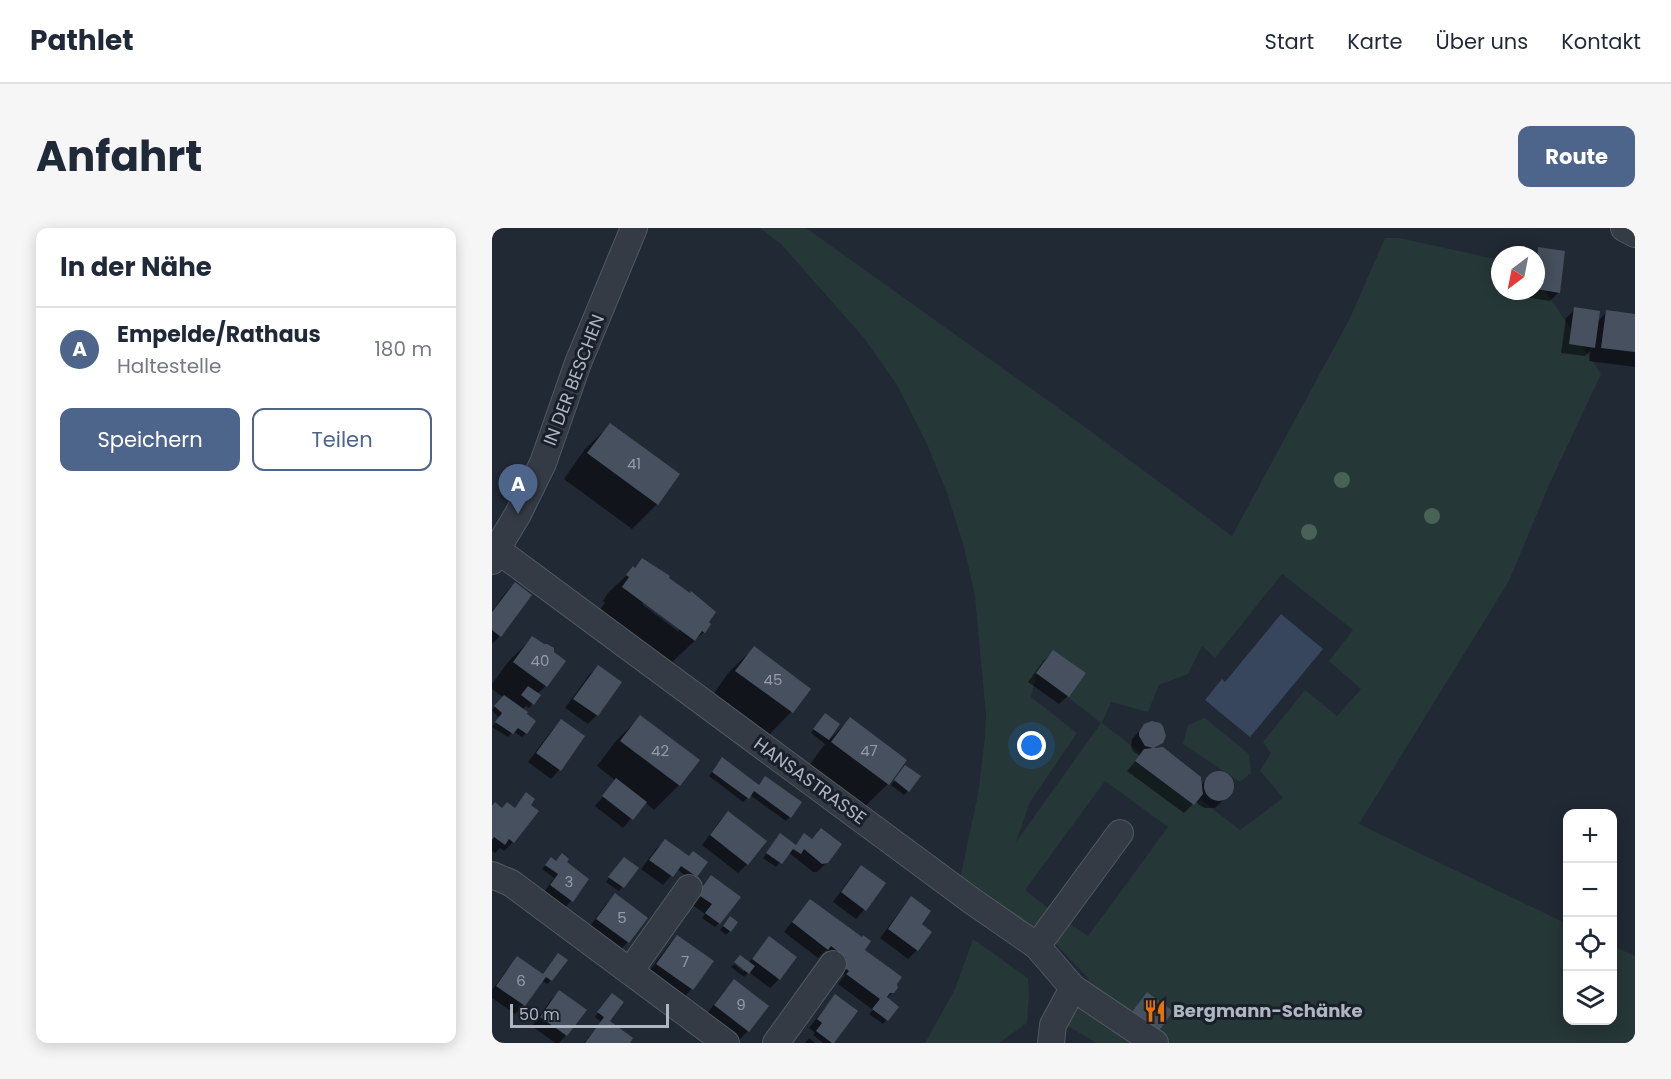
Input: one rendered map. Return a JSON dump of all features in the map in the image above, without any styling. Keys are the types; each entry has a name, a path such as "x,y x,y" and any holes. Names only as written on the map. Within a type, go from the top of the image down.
{"street":[{"name":"IN DER BESCHEN","path":"494,552 518,514 543,463 579,363 634,228"},
{"path":"1624,228 1635,234"},
{"name":"HANSASTRASSE","path":"494,552 1037,946 1073,988 1155,1043"},
{"path":"1037,946 1120,833"},
{"path":"492,875 511,883 726,1043"},
{"path":"630,971 689,888"},
{"path":"776,1043 833,964"},
{"path":"1052,1043 1053,1025 1073,988"}],"shaded area":[{"path":"760,228 806,228 1085,427 1232,536 1350,318 1385,238 1399,238 1491,258 1491,300 1545,300 1545,290 1601,374 1549,485 1509,581 1359,824 1563,922 1563,1025 1617,1025 1617,948 1635,956 1635,1043 1096,1043 1063,1023 1089,979 1054,942 1069,923 1088,936 1168,827 1105,781 1025,890 1049,909 1031,934 960,879 978,794 985,738 986,715 975,596 964,547 947,493 927,444 897,385 864,338 782,245","holes":["1282,574 1353,630 1329,661 1361,689 1337,716 1305,690 1263,742 1271,753 1260,771 1283,798 1240,830 1200,799 1194,805 1135,762 1141,753 1102,723 1111,702 1148,712 1159,685 1188,674 1202,646 1215,658","1037,673 1101,723 1016,842 1030,802 1077,733 1031,697"]},
{"path":"1205,718 1249,754 1251,773 1240,782 1183,744 1188,725"},
{"path":"973,939 1028,978 1027,1023 999,1043 925,1043 955,989"}],"water":[{"path":"1281,614 1323,649 1250,737 1205,700 1222,679 1225,682"}],"building":[{"path":"1545,248 1565,251 1560,293 1545,290"},
{"path":"1574,307 1600,311 1595,348 1569,344"},
{"path":"1606,310 1635,314 1635,352 1601,348"},
{"path":"610,423 680,474 658,505 587,453"},
{"path":"642,558 670,576 669,578 690,593 691,591 716,612 705,633 702,631 695,641 622,587 629,577 626,575"},
{"path":"515,582 532,595 501,637 492,630 492,612"},
{"path":"532,636 554,648 554,652 566,661 547,687 513,662"},
{"path":"754,646 811,689 793,713 735,671"},
{"path":"1053,650 1086,673 1069,697 1036,673"},
{"path":"598,665 622,682 598,716 573,699"},
{"path":"528,686 541,695 534,705 521,695"},
{"path":"504,695 528,712 527,714 536,721 527,734 518,728 513,734 495,722 502,713 494,706"},
{"path":"825,713 840,724 829,740 813,729"},
{"path":"640,715 700,760 680,786 620,741"},
{"path":"850,717 907,760 889,785 831,742"},
{"path":"561,719 585,736 561,771 536,753"},
{"path":"1152,721 1163,726 1166,736 1163,743 1154,748 1163,747 1201,777 1203,794 1194,805 1135,761 1144,749 1153,748 1145,746 1139,736 1144,724"},
{"path":"722,757 759,785 765,776 802,802 791,818 754,791 749,799 712,772"},
{"path":"905,765 921,776 909,792 894,780"},
{"path":"1219,771 1225,772 1233,780 1233,792 1225,800 1219,801 1213,800 1205,792 1204,786 1205,780 1213,772"},
{"path":"616,778 647,802 633,820 602,796"},
{"path":"526,792 535,799 531,805 539,811 514,843 509,839 505,845 494,837 492,840 492,806 495,802 502,808 507,802 515,808"},
{"path":"728,811 767,841 748,865 710,835"},
{"path":"821,828 842,844 828,863 822,864 804,849 801,854 793,849 782,864 766,853 780,833 796,845 804,833 812,839"},
{"path":"665,839 689,856 693,851 708,862 697,877 681,866 673,877 649,860"},
{"path":"562,853 569,859 567,862 589,879 573,902 550,885 558,874 545,865 551,857 556,861"},
{"path":"624,857 639,868 624,888 608,877"},
{"path":"861,865 886,883 866,911 841,892"},
{"path":"711,875 741,897 720,924 705,913 712,904 697,894"},
{"path":"615,893 648,918 629,943 596,919"},
{"path":"911,896 931,911 922,924 932,932 918,951 888,929"},
{"path":"810,899 862,937 863,935 871,941 865,950 902,977 897,984 898,988 887,997 899,1007 888,1021 872,1009 880,999 846,974 849,971 840,965 846,958 831,946 828,950 792,922"},
{"path":"730,916 738,922 731,932 723,926"},
{"path":"677,935 714,961 693,990 656,964"},
{"path":"769,936 797,957 780,980 752,959"},
{"path":"558,953 568,960 552,981 546,977 525,1006 496,986 517,956 543,974"},
{"path":"740,955 755,966 749,974 734,962"},
{"path":"734,979 769,1006 749,1032 714,1005"},
{"path":"559,990 587,1010 567,1036 540,1017"},
{"path":"1147,992 1173,1011 1156,1035 1129,1016"},
{"path":"612,993 624,1002 610,1021 633,1038 630,1043 585,1043 604,1017 597,1012"},
{"path":"835,994 858,1011 832,1043 816,1031 822,1023 817,1019"}],"place":[{"name":"Empelde/Rathaus","path":"518,514"},
{"name":"Bergmann-Schänke","path":"1155,1011"}]}
